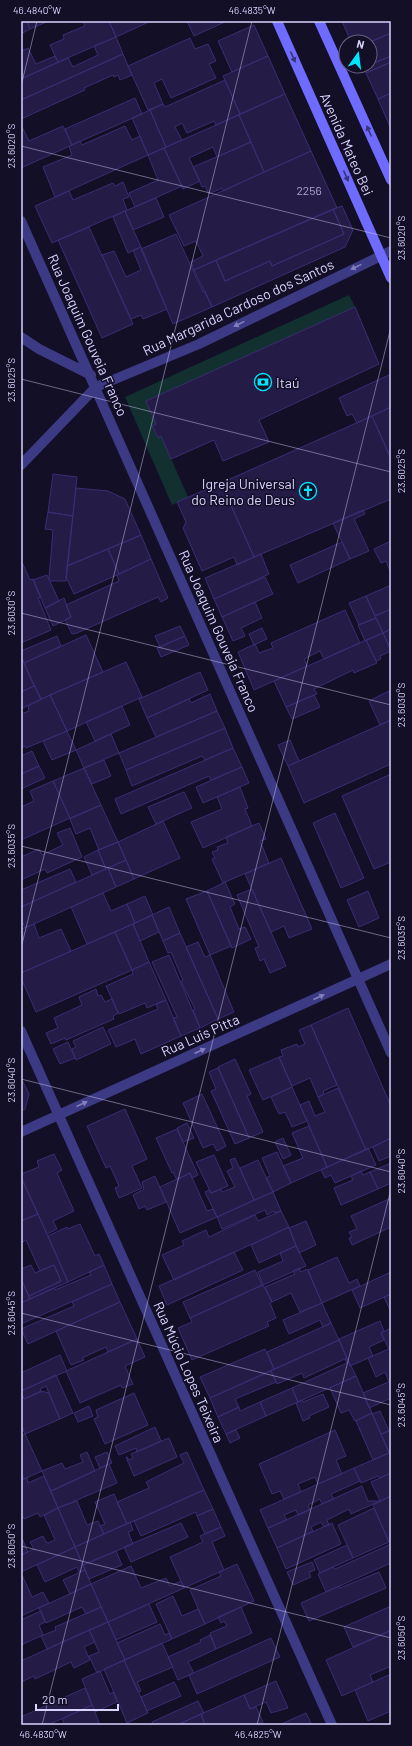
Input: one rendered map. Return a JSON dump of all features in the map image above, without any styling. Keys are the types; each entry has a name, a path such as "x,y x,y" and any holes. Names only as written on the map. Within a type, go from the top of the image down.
{"main road":[{"name":"Avenida Mateo Bei","path":"277,21 391,278"},
{"name":"Avenida Mateo Bei","path":"319,21 391,180"}],"street":[{"name":"Rua Joaquim Gouveia Franco","path":"21,221 91,375 391,1053"},
{"name":"Rua Margarida Cardoso dos Santos","path":"96,387 199,344 391,251"},
{"path":"21,337 39,349 91,375"},
{"path":"21,465 96,387"},
{"name":"Rua Luis Pitta","path":"21,1132 391,964"},
{"name":"Rua Múcio Lopes Teixeira","path":"21,1031 332,1725"}],"green space":[{"path":"349,295 355,307 146,401 156,424 152,426 157,438 161,436 188,497 172,505 125,397"}],"building":[{"path":"21,21 27,21 30,29 21,34"},
{"path":"27,21 49,21 30,29"},
{"path":"83,21 109,21 116,37 58,62 50,45 64,39 63,35 85,26"},
{"path":"109,21 151,21 116,37"},
{"path":"187,21 227,21 194,36"},
{"path":"342,21 391,21 391,33 378,39 378,34 348,34"},
{"path":"254,25 268,56 232,72 218,41"},
{"path":"391,33 391,56 378,61 378,39"},
{"path":"116,37 123,54 21,100 21,79 68,58 73,67 98,55 94,46"},
{"path":"190,38 195,49 208,44 216,61 209,64 216,78 171,98 162,79 154,83 163,104 148,110 128,66"},
{"path":"28,48 36,64 55,56 58,62 21,79 21,51"},
{"path":"123,54 132,75 120,80 118,75 114,77 113,75 84,88 85,90 21,119 21,100"},
{"path":"268,56 285,94 240,114 223,76"},
{"path":"391,56 391,62 378,68 378,61"},
{"path":"391,62 391,93 378,99 366,74 378,74 378,68"},
{"path":"225,80 240,114 216,125 214,121 187,133 182,123 175,127 182,140 166,147 150,110 163,104 165,107"},
{"path":"391,93 391,129 378,99"},
{"path":"285,94 311,151 264,172 239,115"},
{"path":"135,98 142,114 72,145 65,129"},
{"path":"150,110 166,147 148,155 132,118"},
{"path":"239,115 251,142 217,157 213,147 189,158 200,181 183,189 164,148"},
{"path":"21,125 29,141 63,126 72,145 21,168"},
{"path":"125,126 132,140 140,136 148,155 55,197 43,167 72,155 69,146 80,141 82,145"},
{"path":"251,142 264,172 223,191 222,188 209,194 205,186 202,187 193,167"},
{"path":"164,148 182,186 135,207 129,193 158,180 148,155"},
{"path":"311,151 337,208 194,270 191,262 203,256 196,241 184,246 169,215"},
{"path":"123,182 129,197 123,199 127,210 52,243 35,206 69,191 73,200 113,183 115,186"},
{"path":"156,198 164,217 133,230 125,211"},
{"path":"342,206 353,230 345,247 212,307 194,270 216,260 225,281 270,261 272,266 344,234 333,209"},
{"path":"333,209 344,234 272,266 270,261 225,281 216,260"},
{"path":"125,211 141,247 128,253 113,217"},
{"path":"89,227 133,324 102,338 58,240"},
{"path":"176,234 203,292 205,291 212,307 173,324 141,249"},
{"path":"141,247 167,309 143,319 141,315 131,319 102,255 114,251 126,277 141,270 133,250"},
{"name":"Itaú","path":"355,307 379,364 259,420 269,442 223,461 214,440 171,459 161,436 158,438 152,426 156,424 146,401"},
{"path":"391,374 391,407 357,423 352,414 347,416 339,398"},
{"path":"391,407 391,459 372,416"},
{"name":"Igreja Universal do Reino de Deus","path":"372,416 391,459 391,499 254,557 221,483"},
{"path":"53,474 77,477 73,516 48,512"},
{"path":"221,483 254,557 237,565 234,557 202,571 183,528 186,522 177,502"},
{"path":"76,488 108,491 125,499 141,535 67,566"},
{"path":"363,510 365,514 354,519 369,551 350,559 333,523"},
{"path":"48,512 73,516 66,581 50,581 49,578 53,530 45,529"},
{"path":"141,535 151,559 119,574 108,549"},
{"path":"391,541 391,573 386,561 381,563 374,549"},
{"path":"342,542 350,559 298,583 290,565"},
{"path":"108,549 119,574 74,594 66,577 67,566"},
{"path":"261,554 269,574 214,599 205,578"},
{"path":"151,559 168,598 161,602 158,597 72,634 65,620 71,617 66,605 119,581 117,575"},
{"path":"21,560 30,580 33,579 41,597 38,598 51,630 21,643"},
{"path":"47,575 59,601 45,608 33,580"},
{"path":"265,577 273,594 222,617 214,599"},
{"path":"391,585 391,609 375,616 366,596"},
{"path":"366,596 376,618 359,625 349,603"},
{"path":"64,598 71,617 53,626 45,608"},
{"path":"255,602 262,618 241,628 245,636 233,641 222,617"},
{"path":"391,609 391,629 383,633 375,616"},
{"path":"345,610 360,643 324,659 320,651 304,659 307,666 254,690 238,652 255,644 259,653 273,648 271,643"},
{"path":"376,618 383,633 365,641 358,625"},
{"path":"180,626 185,636 160,647 155,636"},
{"path":"262,628 267,639 254,645 249,634"},
{"path":"391,629 391,650 383,633"},
{"path":"383,633 391,651 380,656 381,659 376,661 366,640"},
{"path":"86,635 103,672 41,699 24,663"},
{"path":"57,636 61,646 24,663 21,656 21,651"},
{"path":"185,636 189,645 161,657 157,648"},
{"path":"366,640 377,663 354,673 353,670 314,689 317,694 286,707 274,681"},
{"path":"21,656 34,686 21,692"},
{"path":"126,662 142,697 67,731 50,695"},
{"path":"200,672 208,690 147,718 139,699"},
{"path":"34,686 41,699 21,709 21,692"},
{"path":"391,690 391,720 380,725 369,701"},
{"path":"210,694 217,711 156,737 147,718 189,699 191,703"},
{"path":"50,695 67,731 26,748 25,746 21,748 21,714 29,711 28,706"},
{"path":"314,695 320,707 292,719 286,707"},
{"path":"122,706 130,725 95,741 86,722"},
{"path":"217,711 225,728 126,770 119,753"},
{"path":"391,720 391,764 304,803 288,766"},
{"path":"225,728 233,748 205,760 202,756 132,786 126,770"},
{"path":"67,731 76,750 52,760 43,741"},
{"path":"111,734 119,753 84,768 76,750"},
{"path":"290,740 299,761 288,766 278,745"},
{"path":"233,748 242,767 211,780 209,776 121,814 115,799"},
{"path":"32,751 39,766 21,774 21,756"},
{"path":"104,760 111,776 92,784 84,768"},
{"path":"39,766 45,778 21,789 21,774"},
{"path":"242,767 249,783 203,803 196,787"},
{"path":"84,768 101,805 70,818 53,781"},
{"path":"391,774 391,862 374,869 342,796"},
{"path":"53,781 70,818 21,840 21,807 34,801 30,791"},
{"path":"240,787 248,808 245,809 252,826 203,848 191,822 222,809 217,797"},
{"path":"184,792 192,808 156,824 148,807"},
{"path":"101,805 118,842 99,850 90,828 76,834 70,819"},
{"path":"335,813 364,878 341,888 313,823"},
{"path":"163,821 180,858 134,879 118,842"},
{"path":"259,823 266,839 260,841 269,863 223,883 212,859 215,858 212,852 218,850 217,847 228,843 226,837"},
{"path":"70,828 82,857 47,873 45,869 21,880 21,857 39,849 42,855 63,845 57,833"},
{"path":"118,842 126,860 106,869 98,850"},
{"path":"98,850 106,869 92,875 84,857"},
{"path":"281,858 312,929 289,938 284,926 271,932 245,874"},
{"path":"126,860 134,879 116,887 108,868"},
{"path":"108,868 116,887 25,928 21,919 21,907"},
{"path":"70,869 76,882 21,907 21,890"},
{"path":"225,882 235,904 230,907 239,929 245,927 251,939 232,948 207,891"},
{"path":"252,889 286,966 270,973 264,959 260,961 255,948 259,947 237,895"},
{"path":"207,891 231,946 210,955 186,899"},
{"path":"368,891 379,918 359,927 347,900"},
{"path":"103,893 111,911 127,904 135,923 87,944 71,907"},
{"path":"145,896 153,915 135,923 127,904"},
{"path":"169,907 180,933 163,941 152,915"},
{"path":"152,915 159,932 140,941 133,924"},
{"path":"34,924 39,938 61,929 71,951 21,973 21,929"},
{"path":"133,924 149,962 132,970 115,932"},
{"path":"115,932 132,970 36,1012 21,978 21,973"},
{"path":"180,933 218,1019 200,1028 193,1010 195,1009 181,981 183,980 171,952 168,953 163,941"},
{"path":"198,942 205,957 210,955 234,1012 218,1019 186,947"},
{"path":"169,955 200,1028 181,1036 173,1018 177,1017 152,962"},
{"path":"149,962 166,1000 147,1008 145,1003 119,1014 106,986 133,974 132,970"},
{"path":"96,989 98,996 101,995 105,1002 112,999 118,1013 113,1016 114,1019 66,1040 65,1038 51,1044 46,1033 58,1028 54,1018 82,1005 79,997"},
{"path":"166,1000 181,1036 141,1054 135,1039 116,1047 108,1030 158,1009 156,1004"},
{"path":"348,1008 391,1106 391,1138 366,1150 311,1025"},
{"path":"311,1025 337,1085 323,1091 324,1094 318,1097 310,1078 292,1086 279,1057 283,1056 281,1050 297,1044 298,1047 305,1044 299,1030"},
{"path":"103,1027 111,1044 76,1060 72,1049 76,1047 73,1041"},
{"path":"68,1042 75,1058 60,1064 53,1049"},
{"path":"279,1057 292,1087 263,1100 249,1070"},
{"path":"235,1059 251,1094 247,1096 263,1132 249,1138 218,1067"},
{"path":"218,1068 249,1138 235,1144 211,1091 216,1089 209,1072"},
{"path":"21,1078 29,1094 25,1109 21,1111"},
{"path":"292,1087 307,1121 292,1127 285,1112 279,1114 271,1097"},
{"path":"338,1088 366,1150 327,1167 300,1105 309,1101 315,1116 325,1112 318,1097"},
{"path":"202,1094 226,1146 217,1151 213,1144 203,1148 183,1103"},
{"path":"125,1109 147,1159 132,1166 142,1188 119,1198 115,1188 119,1186 110,1166 106,1168 87,1126"},
{"path":"187,1123 194,1138 183,1142 177,1128"},
{"path":"309,1126 327,1167 291,1183 283,1166 303,1158 292,1133"},
{"path":"177,1129 198,1175 192,1178 190,1173 177,1180 173,1172 172,1173 156,1138"},
{"path":"283,1138 291,1155 283,1159 275,1142"},
{"path":"391,1138 391,1156 379,1161 373,1147"},
{"path":"368,1148 376,1165 335,1183 331,1175 325,1178 321,1170"},
{"path":"277,1152 291,1183 273,1192 266,1178 270,1176 262,1158"},
{"path":"54,1154 62,1170 57,1173 74,1211 53,1221 57,1229 47,1234 21,1174 39,1167 37,1161"},
{"path":"214,1155 228,1186 211,1193 196,1162"},
{"path":"235,1158 254,1200 217,1217 205,1192 209,1190 211,1193 221,1189 222,1192 235,1187 227,1171 233,1168 230,1160"},
{"path":"258,1160 273,1192 254,1200 240,1168"},
{"path":"391,1163 391,1183 378,1189 370,1172"},
{"path":"361,1171 363,1175 370,1172 378,1189 341,1205 334,1188 353,1180 351,1176"},
{"path":"190,1173 207,1211 213,1209 217,1217 180,1233 160,1187"},
{"path":"155,1176 166,1202 147,1210 145,1206 139,1209 133,1195 144,1189 142,1182"},
{"path":"21,1177 38,1214 21,1221"},
{"path":"273,1192 281,1211 275,1213 274,1211 267,1215 265,1210 222,1229 217,1217"},
{"path":"391,1198 391,1227 352,1245 349,1238 352,1237 349,1232 357,1229 351,1216"},
{"path":"281,1211 289,1227 174,1280 162,1255 184,1245 182,1241 206,1230 209,1237 255,1215 258,1221"},
{"path":"38,1214 68,1282 30,1299 29,1296 61,1281 54,1265 40,1271 26,1240 21,1243 21,1221"},
{"path":"306,1221 316,1245 299,1253 289,1228"},
{"path":"80,1224 95,1256 99,1254 104,1265 68,1282 48,1236 67,1227 68,1229"},
{"path":"289,1227 296,1246 259,1263 251,1245"},
{"path":"296,1246 306,1266 263,1285 258,1272 283,1261 280,1253"},
{"path":"234,1252 243,1270 167,1305 159,1286"},
{"path":"337,1257 349,1283 357,1279 360,1286 322,1303 308,1270"},
{"path":"31,1265 35,1273 54,1265 61,1281 29,1296 21,1279 21,1269"},
{"path":"104,1265 112,1284 21,1324 21,1303 54,1288 55,1290 91,1275 89,1272"},
{"path":"299,1268 301,1272 307,1269 322,1303 300,1312 291,1293 272,1302 265,1287 295,1274 293,1271"},
{"path":"255,1270 262,1285 190,1318 183,1302"},
{"path":"391,1272 391,1294 360,1308 352,1290"},
{"path":"21,1279 30,1299 21,1303"},
{"path":"112,1284 120,1302 28,1344 21,1329 74,1306 72,1302"},
{"path":"263,1285 272,1302 270,1303 276,1318 267,1322 269,1326 192,1360 178,1328 192,1322 190,1318"},
{"path":"391,1294 391,1312 384,1297"},
{"path":"120,1302 137,1339 108,1352 106,1347 82,1358 84,1360 71,1365 56,1331"},
{"path":"322,1303 331,1323 323,1327 320,1320 289,1334 283,1320"},
{"path":"380,1321 384,1331 381,1333 384,1340 369,1347 373,1356 350,1366 339,1339"},
{"path":"331,1323 339,1340 274,1369 267,1352"},
{"path":"391,1328 391,1348 389,1349 381,1333"},
{"path":"137,1339 145,1357 125,1366 133,1384 122,1388 121,1385 80,1403 66,1371"},
{"path":"339,1340 347,1358 304,1378 302,1373 277,1384 271,1371"},
{"path":"391,1348 391,1381 389,1382 385,1372 376,1377 368,1358"},
{"path":"265,1349 274,1369 210,1398 200,1377"},
{"path":"60,1355 67,1371 21,1391 21,1373"},
{"path":"347,1358 356,1376 298,1402 292,1388 347,1363 345,1360"},
{"path":"271,1371 276,1382 235,1399 239,1407 218,1417 210,1398"},
{"path":"56,1375 73,1413 60,1419 46,1386 40,1389 41,1392 24,1399 21,1393 21,1391"},
{"path":"356,1376 372,1413 355,1421 349,1410 341,1413 330,1388"},
{"path":"391,1381 391,1398 369,1408 363,1393"},
{"path":"292,1388 298,1402 266,1416 260,1402"},
{"path":"41,1391 49,1393 60,1419 25,1434 21,1424 21,1393 24,1399"},
{"path":"134,1393 148,1425 105,1444 94,1419 98,1417 96,1410"},
{"path":"323,1394 329,1407 309,1416 310,1418 303,1421 296,1403 302,1400 303,1402"},
{"path":"260,1402 266,1416 226,1434 218,1417 239,1407 240,1411"},
{"path":"89,1406 93,1416 78,1422 74,1413"},
{"path":"380,1411 389,1431 381,1434 372,1414"},
{"path":"372,1413 389,1453 373,1460 356,1421"},
{"path":"155,1427 161,1441 137,1452 136,1448 119,1455 115,1446"},
{"path":"236,1430 240,1438 230,1443 226,1434"},
{"path":"335,1430 346,1456 336,1460 342,1474 318,1484 315,1477 298,1484 301,1492 284,1499 280,1491 272,1494 259,1464"},
{"path":"391,1430 391,1451 389,1452 381,1434"},
{"path":"25,1434 42,1471 24,1479 21,1473 21,1436"},
{"path":"169,1438 177,1457 134,1476 126,1457 129,1460 133,1458 131,1454"},
{"path":"87,1452 95,1471 51,1491 42,1471 62,1463 65,1469 83,1462 80,1455"},
{"path":"107,1452 112,1463 100,1468 95,1457"},
{"path":"187,1452 204,1490 127,1524 117,1502 149,1488 146,1482 184,1463 180,1455"},
{"path":"389,1453 391,1457 391,1473 380,1478 378,1476 361,1483 354,1468"},
{"path":"109,1464 117,1483 58,1508 51,1491"},
{"path":"354,1468 360,1481 331,1494 334,1499 322,1504 320,1499 308,1505 310,1510 298,1515 296,1510 284,1515 287,1520 268,1528 260,1510"},
{"path":"391,1473 391,1496 380,1501 371,1482"},
{"path":"44,1476 58,1508 40,1517 38,1513 24,1519 21,1513 21,1480 27,1478 28,1483"},
{"path":"362,1486 368,1501 380,1501 351,1514 349,1509 327,1520 329,1525 324,1527 321,1522 311,1527 313,1531 277,1548 268,1528"},
{"path":"204,1490 213,1509 197,1516 196,1512 141,1536 134,1521"},
{"path":"114,1494 127,1524 104,1534 100,1526 105,1524 95,1502"},
{"path":"391,1496 391,1541 389,1542 373,1505"},
{"path":"77,1501 87,1525 98,1521 104,1534 75,1547 58,1508"},
{"path":"58,1508 75,1547 21,1572 21,1555 34,1549 30,1542 43,1536 48,1543 55,1540 44,1515"},
{"path":"374,1508 389,1542 353,1558 338,1525"},
{"path":"213,1509 221,1527 205,1534 197,1516"},
{"path":"130,1522 133,1530 128,1532 133,1544 83,1565 75,1547"},
{"path":"181,1523 188,1537 131,1562 124,1547"},
{"path":"332,1523 341,1544 286,1569 277,1548"},
{"path":"221,1527 225,1536 212,1542 224,1570 184,1588 170,1557 203,1542 200,1536"},
{"path":"21,1536 28,1552 21,1555"},
{"path":"391,1544 391,1563 326,1592 318,1574 333,1567 335,1569"},
{"path":"347,1545 353,1558 320,1573 314,1560"},
{"path":"75,1547 85,1570 79,1572 77,1567 45,1582 37,1565"},
{"path":"116,1551 122,1565 89,1579 83,1565"},
{"path":"312,1562 315,1570 309,1572 311,1577 293,1585 287,1572"},
{"path":"237,1564 254,1601 205,1624 190,1590 221,1576 219,1572"},
{"path":"131,1566 141,1588 166,1578 170,1586 181,1581 184,1588 108,1622 91,1584"},
{"path":"85,1570 91,1584 70,1594 63,1580"},
{"path":"379,1572 386,1588 309,1621 301,1603 339,1586 340,1588"},
{"path":"21,1575 32,1597 43,1592 49,1603 21,1616"},
{"path":"91,1584 101,1607 86,1614 82,1607 46,1623 39,1608"},
{"path":"173,1596 182,1616 198,1609 205,1624 172,1639 156,1604"},
{"path":"149,1604 157,1622 116,1640 108,1622"},
{"path":"391,1606 391,1630 353,1647 344,1627"},
{"path":"101,1607 108,1622 47,1649 41,1636 56,1630 55,1627"},
{"path":"241,1607 252,1633 216,1649 210,1633 227,1626 224,1621 221,1623 218,1617"},
{"path":"41,1611 45,1622 39,1625 43,1635 21,1645 21,1620"},
{"path":"108,1622 125,1660 97,1673 89,1656 99,1652 89,1630"},
{"path":"160,1624 165,1635 169,1633 172,1639 125,1660 117,1643"},
{"path":"89,1630 95,1642 84,1647 90,1660 74,1668 71,1662 35,1679 34,1676 21,1682 21,1661"},
{"path":"390,1631 391,1673 389,1667 370,1675 373,1682 342,1696 326,1660"},
{"path":"210,1635 216,1649 188,1662 194,1673 178,1680 168,1657 201,1642 200,1640"},
{"path":"271,1638 280,1657 197,1694 189,1675"},
{"path":"162,1643 173,1667 137,1682 141,1691 138,1692 124,1660"},
{"path":"124,1660 148,1713 127,1723 104,1669"},
{"path":"100,1671 110,1694 113,1692 117,1702 95,1712 82,1679"},
{"path":"391,1674 391,1711 368,1721 355,1690"},
{"path":"276,1681 288,1708 271,1713 266,1702 250,1709 244,1695"},
{"path":"174,1682 181,1696 147,1711 141,1697"},
{"path":"85,1688 92,1705 48,1725 21,1725 21,1717"},
{"path":"244,1695 250,1709 256,1707 263,1722 257,1725 205,1725 201,1714"},
{"path":"198,1701 204,1713 177,1725 153,1725 152,1722"},
{"path":"92,1705 100,1725 65,1725 62,1719"},
{"path":"306,1713 311,1723 307,1725 279,1725"},
{"path":"201,1714 205,1725 177,1725"}],"place":[{"name":"Itaú","path":"263,382"},
{"name":"Igreja Universal do Reino de Deus","path":"308,491"}]}
